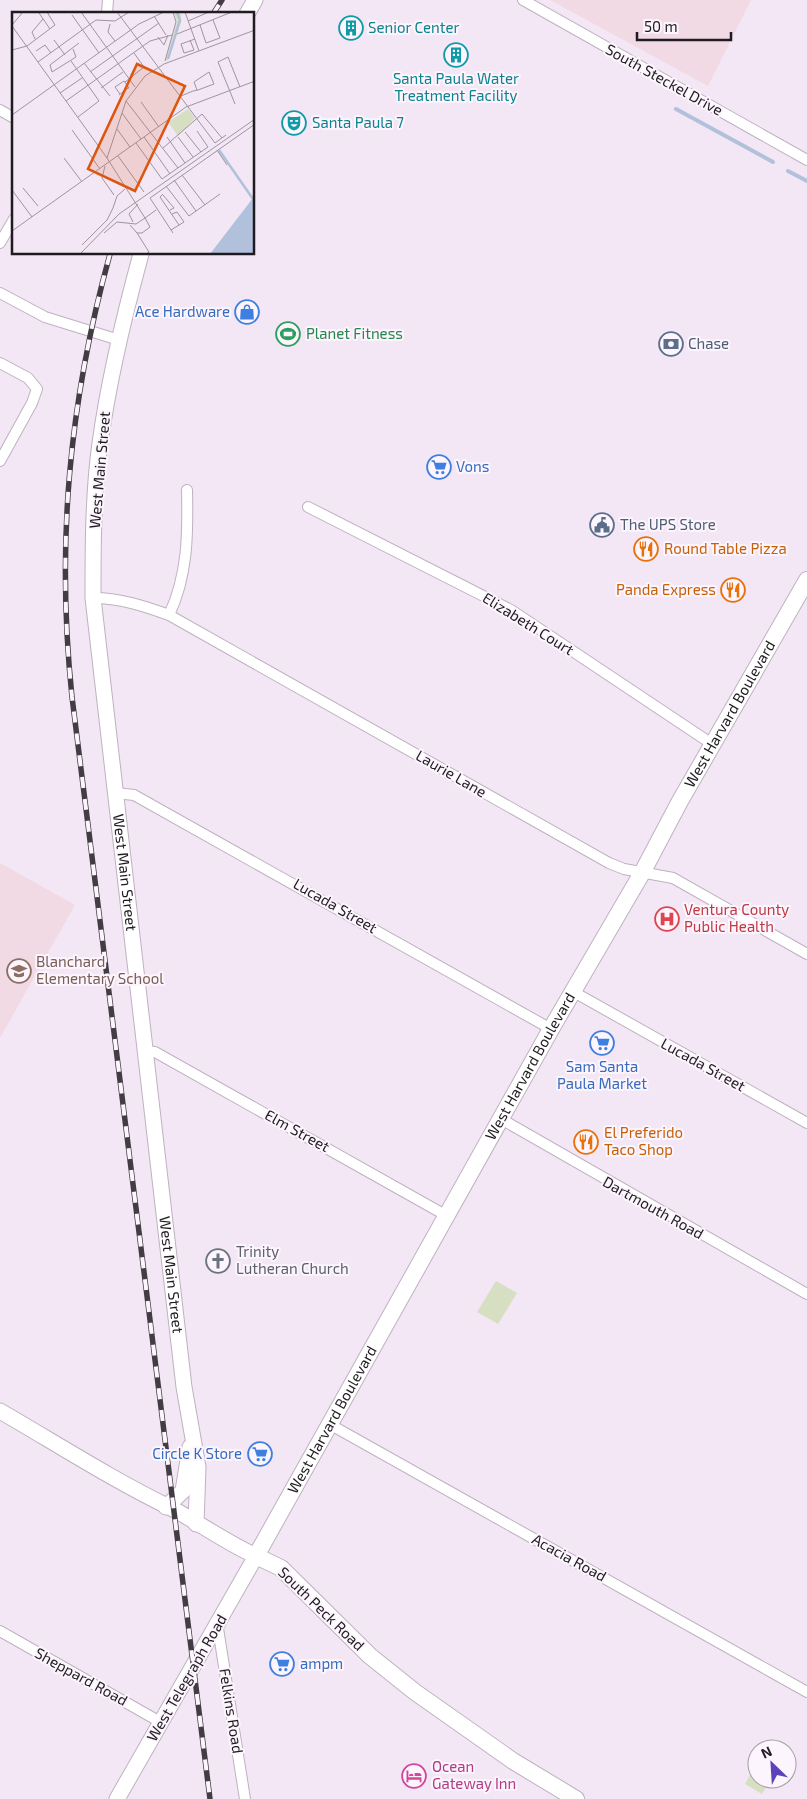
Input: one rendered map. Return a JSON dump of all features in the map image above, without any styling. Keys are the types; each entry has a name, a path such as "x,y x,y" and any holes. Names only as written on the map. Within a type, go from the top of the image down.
{"main road":[{"name":"West Harvard Boulevard","path":"256,1556 331,1425 572,991 642,873 712,744 807,580"},
{"name":"South Peck Road","path":"256,1556 281,1568 370,1656 414,1692 513,1761 576,1799"}],"street":[{"path":"248,12 255,0"},
{"name":"South Steckel Drive","path":"522,0 807,160"},
{"path":"0,110 12,117"},
{"path":"0,244 12,223"},
{"name":"West Main Street","path":"141,255 119,340 100,445 93,548 93,598 184,1386 193,1428 198,1467 196,1524"},
{"path":"0,292 45,317 119,340"},
{"path":"0,363 28,378 37,389 32,404 1,456"},
{"path":"169,615 176,600 184,571 188,539 187,490"},
{"name":"Elizabeth Court","path":"308,507 511,610 712,744"},
{"name":"Laurie Lane","path":"93,598 113,598 144,605 169,615 609,863 624,870 673,878 807,954"},
{"name":"Lucada Street","path":"115,793 134,794 551,1029"},
{"name":"Lucada Street","path":"572,991 807,1123"},
{"name":"Elm Street","path":"144,1050 155,1052 447,1216"},
{"name":"Dartmouth Road","path":"501,1119 807,1294"},
{"name":"South Peck Road","path":"0,1411 40,1437 230,1544 256,1556"},
{"name":"Acacia Road","path":"331,1425 807,1692"},
{"path":"166,1507 183,1491 193,1428"},
{"name":"West Telegraph Road","path":"117,1799 256,1556"},
{"name":"Felkins Road","path":"217,1622 245,1799"},
{"name":"Sheppard Road","path":"0,1631 162,1722"}],"shaded area":[{"path":"550,0 751,0 708,86"},
{"name":"Blanchard Elementary School","path":"0,863 75,905 0,1038"}],"green space":[{"path":"496,1281 517,1293 498,1324 477,1312"},
{"path":"754,1789 765,1789 762,1794"}],"waterway":[{"path":"676,109 773,162"},
{"path":"788,171 807,181"}],"railway":[{"path":"214,12 222,0"},
{"path":"110,255 96,309 76,419 66,529 67,640 72,697 210,1799"}],"place":[{"name":"Senior Center","path":"351,28"},
{"name":"Santa Paula Water Treatment Facility","path":"456,55"},
{"name":"Santa Paula 7","path":"294,123"},
{"name":"Ace Hardware","path":"247,312"},
{"name":"Planet Fitness","path":"288,334"},
{"name":"Chase","path":"671,344"},
{"name":"Vons","path":"439,467"},
{"name":"The UPS Store","path":"602,525"},
{"name":"Round Table Pizza","path":"646,549"},
{"name":"Panda Express","path":"733,590"},
{"name":"Ventura County Public Health","path":"667,919"},
{"name":"Blanchard Elementary School","path":"19,971"},
{"name":"Sam Santa Paula Market","path":"602,1043"},
{"name":"El Preferido Taco Shop","path":"586,1142"},
{"name":"Trinity Lutheran Church","path":"218,1261"},
{"name":"Circle K Store","path":"260,1454"},
{"name":"ampm","path":"282,1664"},
{"name":"Ocean Gateway Inn","path":"414,1776"}]}
